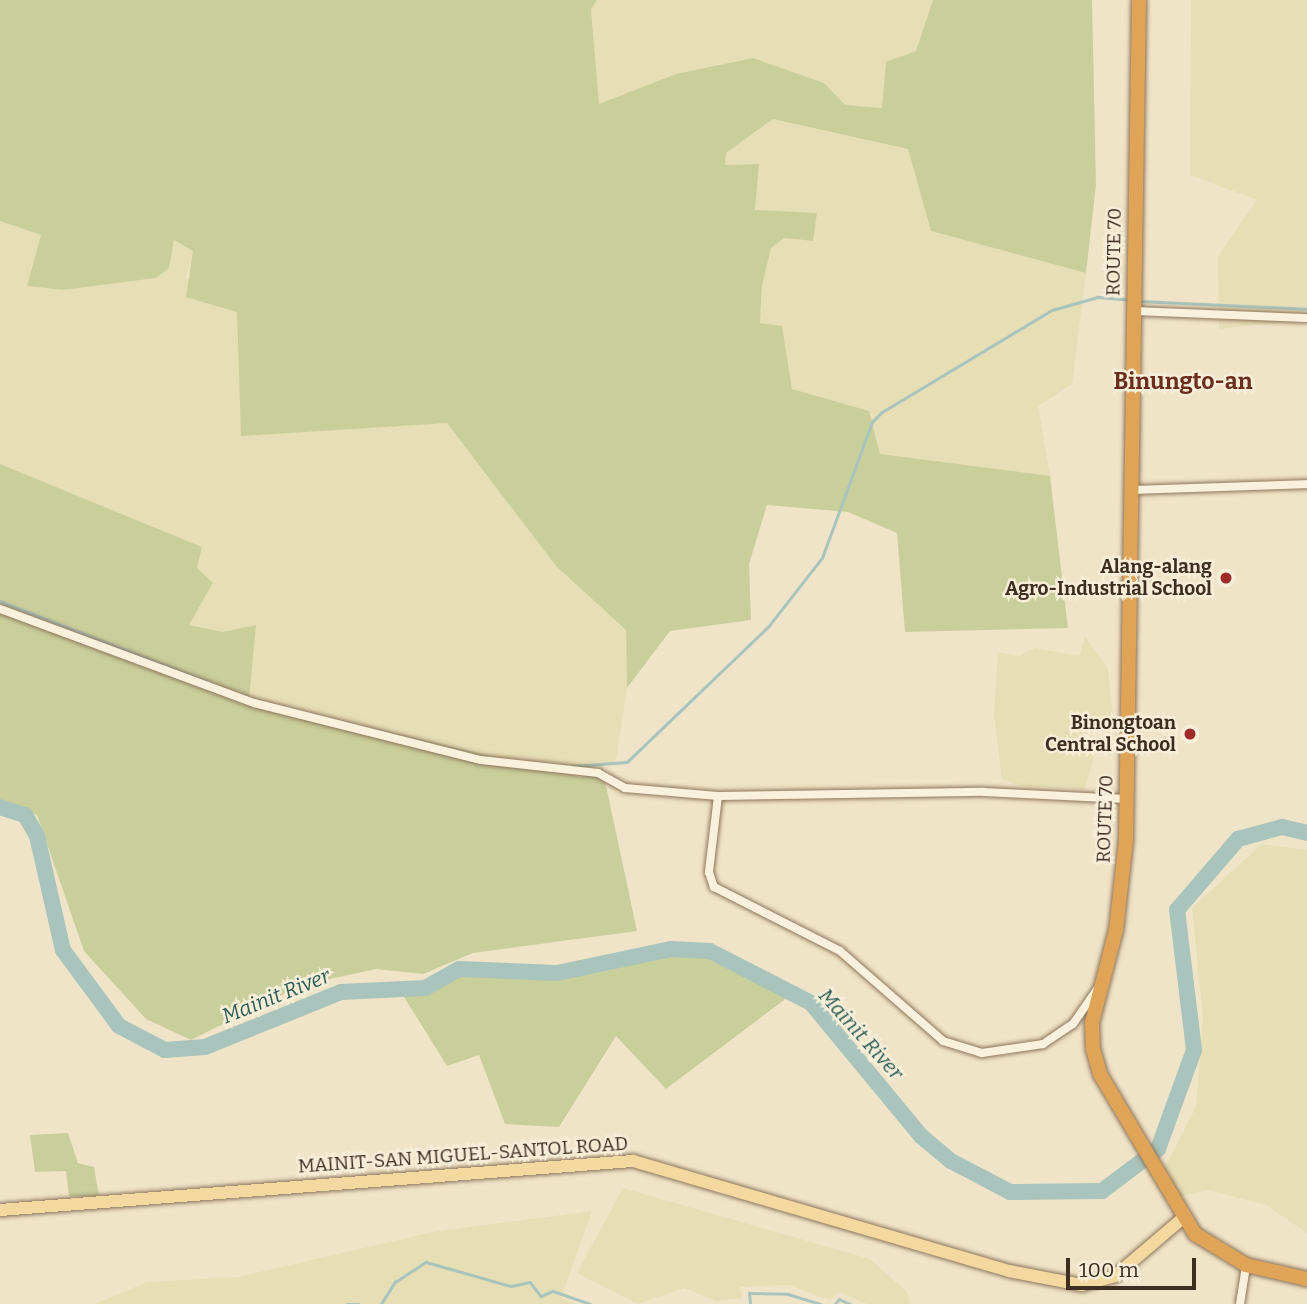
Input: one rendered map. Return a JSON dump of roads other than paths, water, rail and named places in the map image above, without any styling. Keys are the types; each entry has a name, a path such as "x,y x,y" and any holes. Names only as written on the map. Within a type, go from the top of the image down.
{"highway":[{"name":"ROUTE 70","path":"1139,0 1126,799 1116,930 1092,1023 1093,1049 1119,1107 1171,1202 1195,1234 1246,1265 1307,1279"}],"main road":[{"name":"MAINIT-SAN MIGUEL-SANTOL ROAD","path":"0,1210 633,1161 1009,1270 1082,1285 1115,1276 1183,1218"}],"street":[{"path":"1132,310 1307,318"},
{"path":"1129,490 1307,484"},
{"path":"0,609 290,713 481,760 598,773 625,788 718,796 984,792 1126,799"},
{"path":"718,796 709,872 714,887 840,951 943,1041 982,1053 1043,1044 1073,1024 1103,979"},
{"path":"1240,1304 1246,1265"}],"waterway":[{"path":"572,766 627,762 768,627 822,558 872,422 882,412 1052,310 1098,297 1130,300"},
{"path":"1140,301 1307,309"},
{"path":"0,601 206,681"},
{"name":"Mainit River","path":"0,807 25,815 37,836 63,950 119,1026 165,1050 205,1047 341,992 425,988 459,969 557,973 671,949 710,951 811,1003 921,1136 951,1161 1010,1192 1102,1191 1158,1149 1194,1050 1177,910 1238,839 1282,827 1307,833"},
{"path":"381,1304 395,1282 426,1262 511,1286 530,1282 541,1296 553,1291 590,1304"},
{"path":"750,1304 749,1293 788,1294 821,1304"},
{"path":"835,1304 839,1299 850,1304"},
{"path":"347,1304 359,1304"}],"place":[{"name":"Alang-alang Agro-Industrial School","path":"1226,578"},
{"name":"Binongtoan Central School","path":"1190,734"}],"district":[{"name":"Binungto-an","path":"1183,381"}]}
